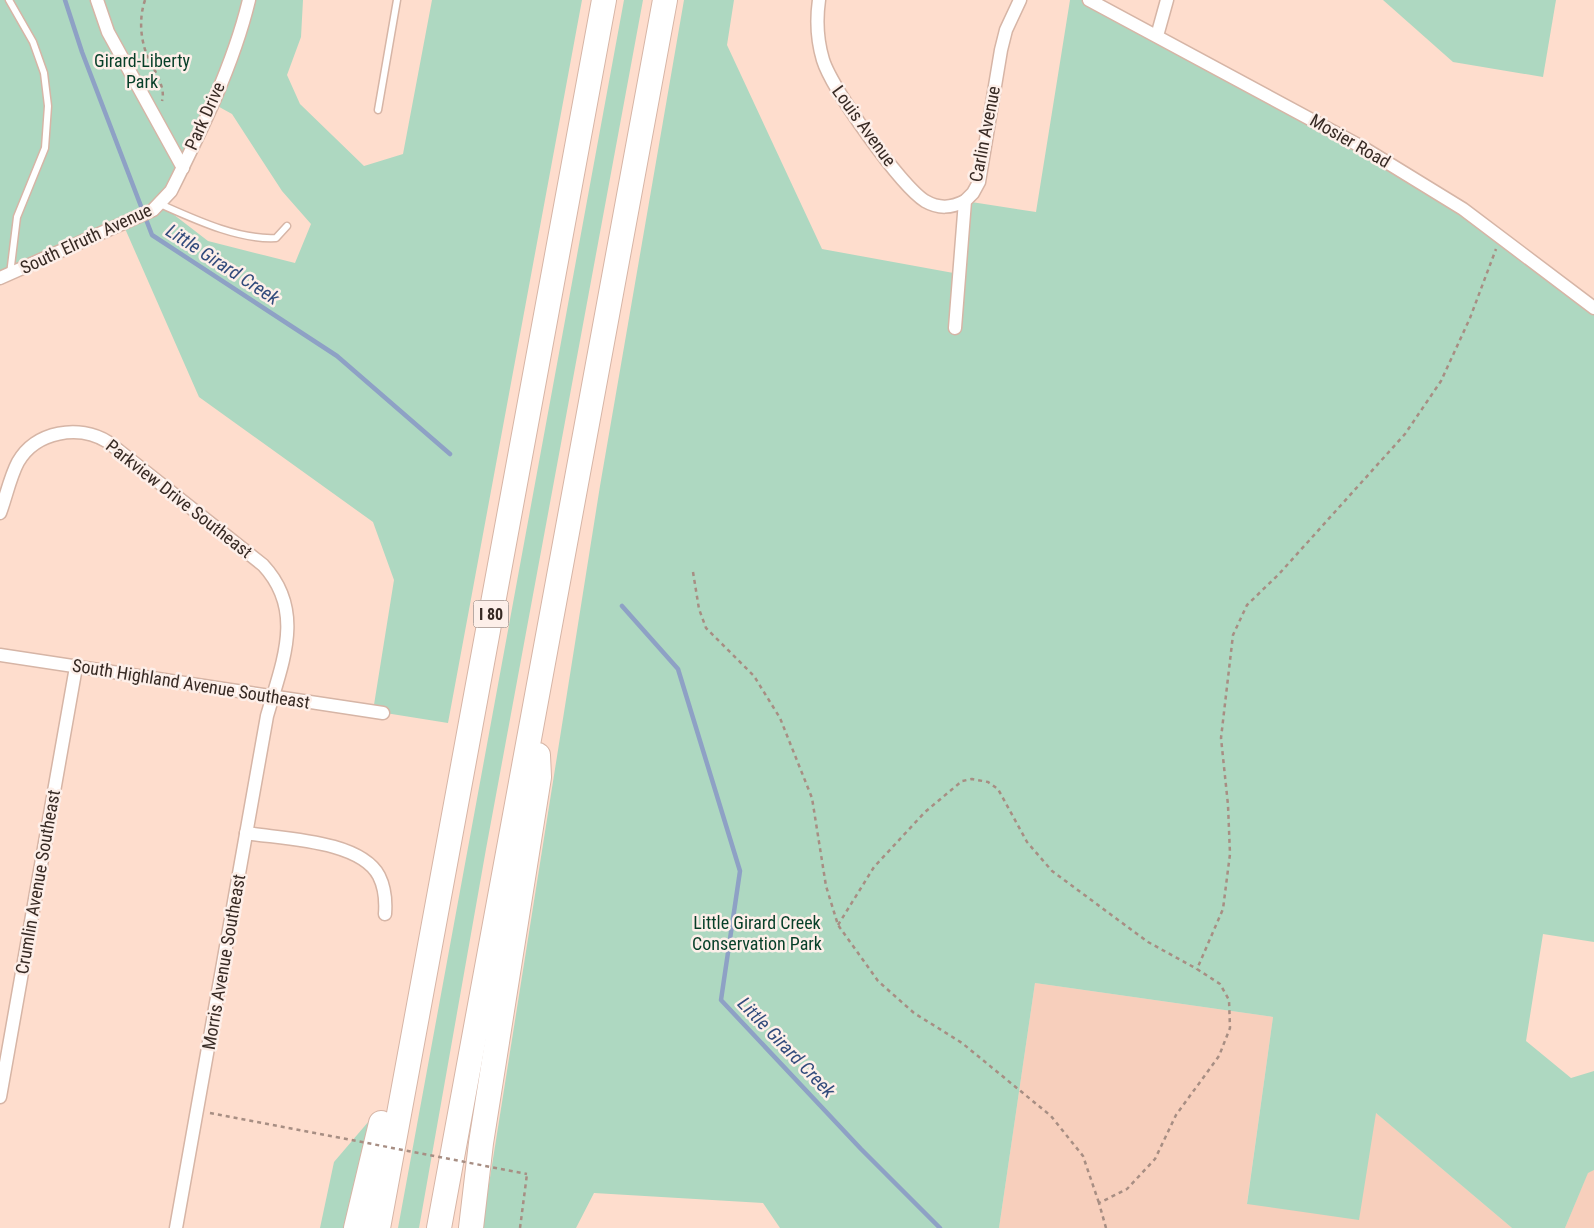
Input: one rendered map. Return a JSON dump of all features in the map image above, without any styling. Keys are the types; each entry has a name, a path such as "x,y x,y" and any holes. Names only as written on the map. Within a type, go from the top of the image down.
{"highway":[{"name":"I 80","path":"378,1228 604,0"},
{"path":"439,1228 665,0"},
{"path":"471,1228 481,1143 539,777 534,712"},
{"path":"356,1228 375,1155 407,989 435,917"}],"street":[{"name":"Park Drive","path":"97,0 108,32 183,168"},
{"name":"Park Drive","path":"183,168 232,52 249,0"},
{"name":"Louis Avenue","path":"819,0 817,17 819,46 831,79 841,97 890,163 917,195 931,203 946,208 964,201"},
{"name":"Carlin Avenue","path":"956,328 964,201 973,193 979,182 1001,50 1009,22 1020,0"},
{"name":"Mosier Road","path":"1089,0 1362,147 1463,209 1594,308"},
{"path":"1157,36 1167,0"},
{"name":"South Elruth Avenue","path":"5,276 156,207 171,191 183,168"},
{"name":"Parkview Drive Southeast","path":"0,513 19,461 36,443 49,436 73,432 87,434 108,442 240,546 271,574 281,590 288,619 287,644 272,696"},
{"name":"South Highland Avenue Southeast","path":"0,655 383,713"},
{"name":"Crumlin Avenue Southeast","path":"0,1097 76,667"},
{"name":"Morris Avenue Southeast","path":"176,1228 272,696"},
{"path":"246,833 328,845 347,851 361,859 379,876 384,893 385,914"}],"lane":[{"path":"5,276 16,218 45,148 48,106 44,73 33,42 9,0"},
{"path":"378,110 397,0"},
{"path":"156,207 214,227 265,238 276,238 287,226"}],"path":[{"path":"145,0 141,11 142,39 163,97 160,108 154,115"},
{"path":"1197,969 1223,908 1230,854 1228,805 1221,738 1226,681 1233,636 1247,605 1279,574 1405,434 1421,411 1441,381 1470,318 1501,236"},
{"path":"693,572 699,609 706,628 754,676 780,718 812,798 826,886 838,925 878,981 914,1013 962,1043 1051,1116 1083,1156 1106,1228"},
{"path":"838,925 874,868 919,819 962,781 988,782 998,789 1027,842 1052,871 1148,942 1220,984 1229,1000 1230,1028 1219,1056 1176,1115 1155,1159 1127,1189 1099,1203"},
{"path":"197,1111 527,1174 520,1228"}],"shaded area":[{"path":"1035,983 1273,1017 1247,1203 1375,1112 1512,1228 999,1228"},
{"path":"1594,1170 1594,1228 1565,1228 1588,1172"}],"green space":[{"name":"Girard-Liberty Park","path":"0,0 303,0 301,37 287,75 300,104 364,166 403,154 432,0 582,0 448,723 373,711 394,580 373,522 199,397 123,224 0,278","holes":["212,103 232,114 282,191 311,224 295,263 208,241 160,204"]},
{"path":"624,0 643,0 486,849 419,1228 398,1228"},
{"name":"Little Girard Creek Conservation Park","path":"684,0 734,0 727,45 822,249 959,274 965,201 1036,212 1070,0 1089,0 1463,209 1594,308 1594,942 1543,934 1526,1041 1571,1078 1594,1071 1594,1170 1588,1173 1565,1228 1512,1228 1376,1113 1359,1220 1247,1204 1273,1017 1035,983 999,1228 780,1228 763,1203 594,1193 576,1228 482,1228 600,486"},
{"path":"1383,0 1556,0 1543,77 1453,62"},
{"path":"369,1121 347,1228 320,1228 334,1162"}],"waterway":[{"name":"Little Girard Creek","path":"65,0 82,52 152,235 337,356 450,454"},
{"name":"Little Girard Creek","path":"622,606 678,669 740,871 721,1000 861,1149 940,1228"}]}
